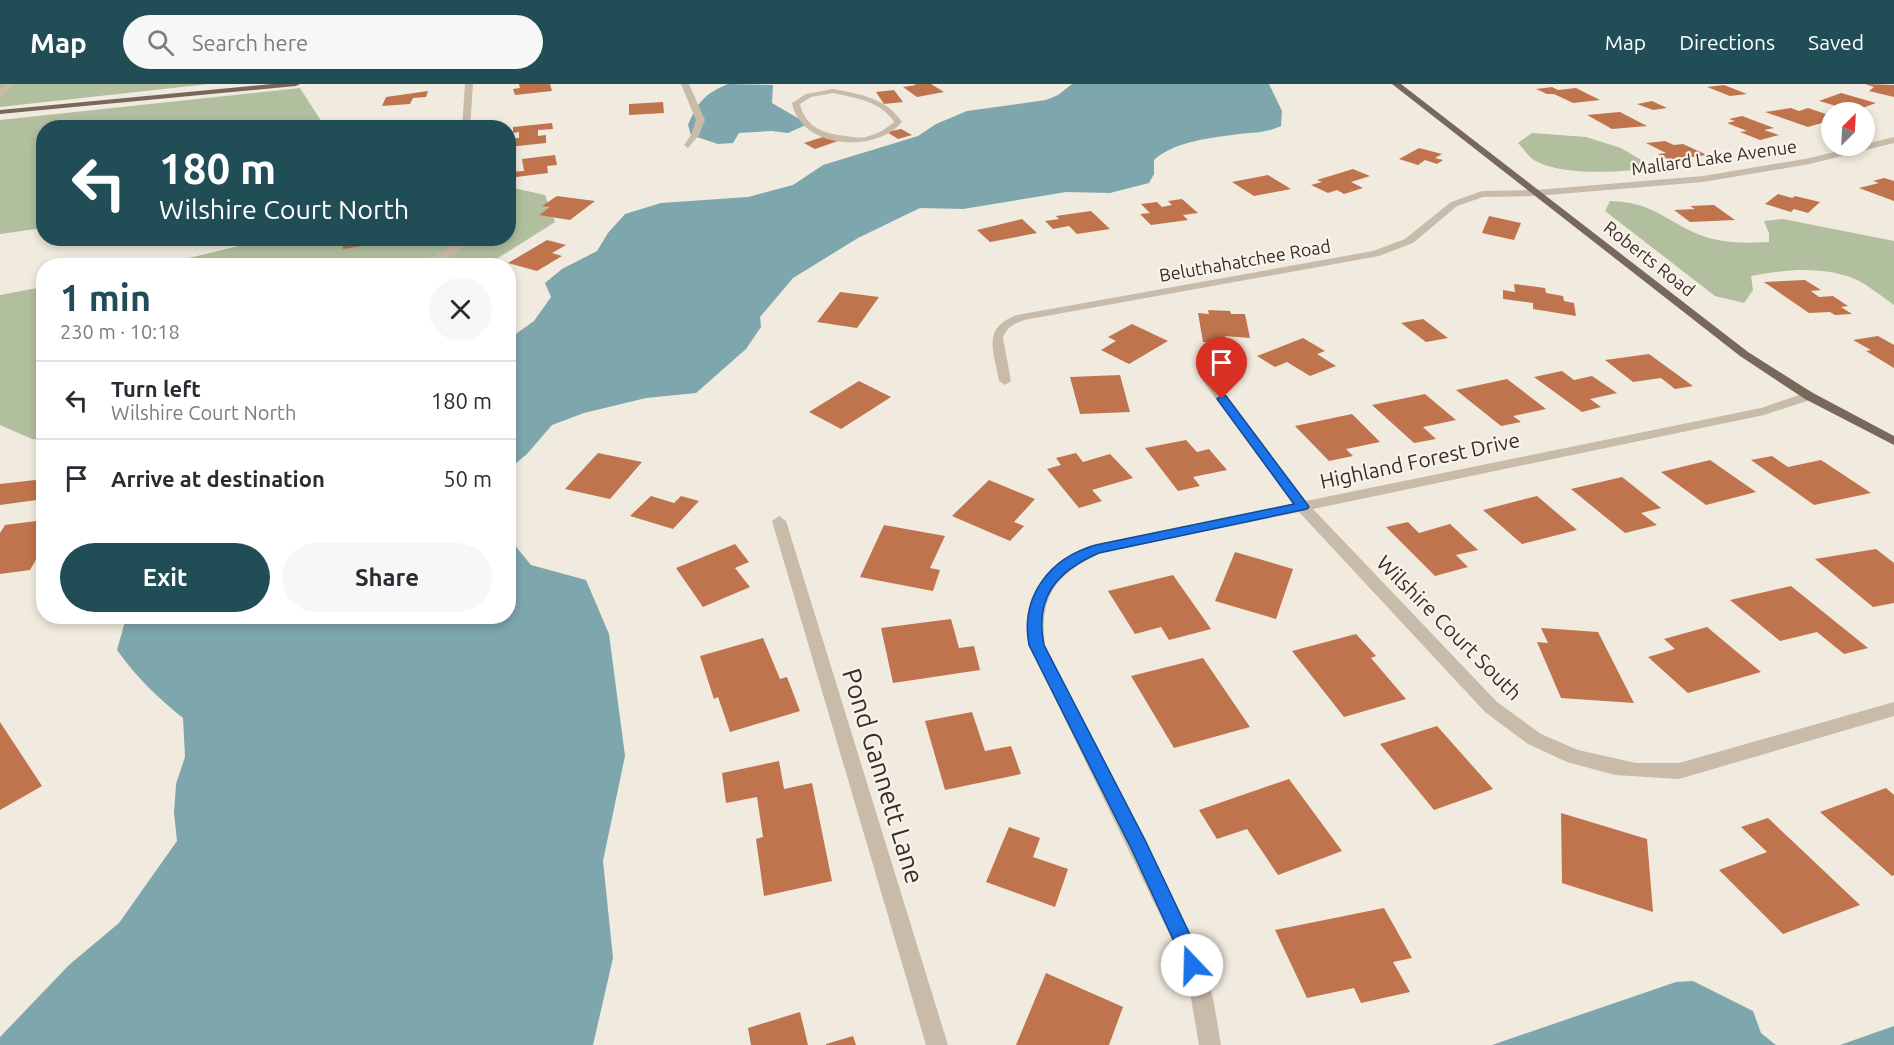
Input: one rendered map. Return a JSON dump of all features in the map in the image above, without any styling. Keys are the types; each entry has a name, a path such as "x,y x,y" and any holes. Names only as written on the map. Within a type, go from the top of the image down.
{"main road":[{"path":"0,112 294,84"},
{"name":"Roberts Road","path":"1396,84 1744,354 1809,396 1894,441"}],"street":[{"path":"0,95 10,84"},
{"path":"467,120 469,84"},
{"path":"685,84 696,104 701,121 700,128 688,145"},
{"path":"823,84 833,91 877,103 888,109 898,122 892,128 870,139 843,138 813,131 798,114 796,103 802,97 833,91"},
{"name":"Mallard Lake Avenue","path":"1536,193 1673,182 1758,171 1820,159 1894,140"},
{"name":"Beluthahatchee Road","path":"1005,381 997,338 999,332 1011,321 1084,305 1375,254 1409,241 1454,204 1465,199 1482,194 1536,193"},
{"path":"436,258 458,246"},
{"name":"Wilshire Court South","path":"1209,381 1303,507 1488,704 1516,727 1550,746 1587,761 1623,770 1679,771 1894,709"},
{"name":"Highland Forest Drive","path":"1210,1045 1202,998 1187,949 1037,645 1034,630 1036,608 1044,588 1059,569 1096,549 1764,411 1809,396"},
{"name":"Pond Gannett Lane","path":"779,521 936,1045"}],"green space":[{"path":"0,84 209,84 0,107"},
{"path":"300,88 321,120 36,120 36,229 0,234 0,120"},
{"path":"1532,133 1586,137 1621,148 1653,167 1592,172 1559,169 1534,160 1518,143"},
{"path":"516,189 545,195 555,222 498,258 189,258 238,246 516,246"},
{"path":"1610,201 1648,208 1700,235 1726,241 1769,242 1769,233 1764,221 1783,219 1894,241 1894,305 1863,283 1850,277 1807,270 1751,276 1753,290 1744,303 1715,296 1605,211"},
{"path":"36,288 36,439 0,425 0,295"}],"water":[{"path":"728,84 773,85 772,103 808,124 788,133 772,131 739,133 733,143 718,144 691,135 688,125 695,110 707,95"},
{"path":"1072,84 1269,84 1282,111 1281,126 1265,131 1205,139 1172,148 1154,160 1154,174 1149,183 1110,193 1066,192 963,209 920,208 858,238 793,278 760,317 761,327 746,349 696,393 646,398 584,413 552,425 516,463 516,334 534,321 551,297 545,283 562,269 597,251 608,233 625,214 661,203 748,197 793,185 823,165 918,136 936,124 967,111 1046,100 1058,95"},
{"path":"516,547 531,565 586,580 609,634 625,756 603,861 613,958 593,1045 0,1045 0,1037 69,965 119,923 177,841 174,813 176,784 185,757 183,718 148,687 117,650 124,625 516,624"},
{"path":"1693,981 1753,1011 1761,1033 1776,1045 1492,1045 1676,982"},
{"path":"1894,1026 1894,1045 1840,1045"}],"building":[{"path":"519,84 550,84 552,91 515,95 513,89 520,88"},
{"path":"914,84 931,84 944,92 917,97 903,87 916,85"},
{"path":"1865,84 1894,85 1894,97 1869,91 1874,87"},
{"path":"1724,85 1747,94 1730,96 1707,87"},
{"path":"1552,87 1558,90 1576,88 1600,100 1573,103 1536,89"},
{"path":"894,90 903,102 884,104 876,92"},
{"path":"428,91 426,97 413,98 410,104 382,106 386,97"},
{"path":"1841,93 1872,102 1822,102 1819,101"},
{"path":"1652,101 1667,108 1653,110 1637,104"},
{"path":"663,102 664,113 629,115 629,104"},
{"path":"1791,108 1799,111 1808,108 1821,112 1821,123 1808,127 1765,112"},
{"path":"1620,112 1647,126 1612,129 1587,115"},
{"path":"1742,116 1774,128 1764,130 1779,135 1760,140 1740,132 1747,131 1727,123 1735,121 1729,119"},
{"path":"552,123 553,129 538,130 538,136 546,135 546,143 516,146 519,132 516,132 516,127"},
{"path":"901,129 912,135 898,139 887,132"},
{"path":"826,136 838,141 815,149 804,143"},
{"path":"1665,141 1674,145 1683,144 1707,155 1670,160 1658,154 1666,153 1646,143"},
{"path":"1419,148 1442,154 1435,158 1443,160 1437,164 1425,160 1418,165 1399,159"},
{"path":"555,155 557,165 547,166 548,173 516,177 516,172 524,171 522,159"},
{"path":"1353,169 1370,176 1351,182 1363,188 1344,194 1337,190 1328,193 1311,185 1322,182 1317,180"},
{"path":"1268,175 1291,189 1254,196 1232,182"},
{"path":"1884,178 1894,181 1894,201 1859,188 1879,183 1873,181"},
{"path":"1778,194 1820,202 1808,213 1794,209 1791,212 1765,204"},
{"path":"557,196 595,201 570,220 539,215 550,207 542,206"},
{"path":"1182,199 1198,213 1183,215 1188,220 1151,225 1140,214 1150,213 1141,204 1157,202 1162,207 1172,205 1168,201"},
{"path":"1714,205 1735,220 1690,222 1674,210 1695,209 1690,206"},
{"path":"1091,211 1110,229 1077,234 1069,226 1053,229 1045,221 1059,219 1056,216"},
{"path":"1489,216 1521,223 1514,240 1482,233"},
{"path":"1022,219 1037,233 990,242 977,230"},
{"path":"547,240 566,245 552,253 562,256 537,271 516,265 516,258"},
{"path":"343,246 361,246 343,249"},
{"path":"1805,280 1821,290 1811,291 1819,297 1833,296 1848,306 1841,307 1852,314 1809,313 1764,282"},
{"path":"1514,284 1545,288 1546,293 1563,296 1564,301 1574,303 1576,316 1533,309 1533,303 1503,299 1503,290 1515,292"},
{"path":"840,292 879,297 857,328 817,322"},
{"path":"1208,310 1245,314 1250,338 1225,336 1227,343 1203,342 1198,313 1209,314"},
{"path":"1423,319 1448,338 1426,342 1401,323"},
{"path":"1132,324 1168,341 1129,364 1101,350 1116,341 1108,337"},
{"path":"1878,336 1894,345 1894,368 1866,351 1871,350 1853,340"},
{"path":"1303,338 1325,351 1317,354 1336,366 1310,376 1287,362 1275,367 1257,356"},
{"path":"1649,354 1693,386 1675,389 1661,378 1633,382 1605,360"},
{"path":"1562,371 1574,380 1592,376 1617,393 1590,399 1601,407 1582,412 1534,377"},
{"path":"1120,375 1130,412 1080,414 1070,377"},
{"path":"1507,379 1546,409 1513,416 1521,422 1501,426 1456,390"},
{"path":"859,381 891,397 841,429 809,412"},
{"path":"1425,394 1456,420 1423,427 1436,439 1414,443 1372,405"},
{"path":"1352,414 1380,442 1346,449 1353,456 1329,461 1295,426"},
{"path":"1186,440 1197,452 1209,449 1227,470 1193,477 1200,486 1178,491 1145,448"},
{"path":"598,453 642,462 610,499 565,489"},
{"path":"1076,453 1083,462 1110,454 1133,478 1092,490 1102,501 1079,508 1047,469 1061,465 1056,458"},
{"path":"1772,456 1788,467 1821,460 1871,493 1814,505 1751,460"},
{"path":"1710,460 1756,492 1706,505 1661,472"},
{"path":"1622,477 1661,508 1641,513 1657,525 1625,533 1571,489"},
{"path":"36,480 36,500 0,505 0,484"},
{"path":"989,480 1035,499 1014,522 1024,526 1010,541 952,516"},
{"path":"651,496 674,503 681,496 699,501 673,529 630,516"},
{"path":"1537,496 1577,530 1522,544 1483,510"},
{"path":"36,521 36,560 30,570 0,574 0,533 5,525"},
{"path":"1408,522 1419,533 1450,524 1478,550 1456,555 1468,567 1435,576 1386,527"},
{"path":"884,525 945,536 930,568 940,570 933,591 860,577"},
{"path":"735,544 749,562 735,568 750,587 703,607 676,568"},
{"path":"1876,549 1894,563 1894,603 1873,607 1815,559"},
{"path":"1235,552 1293,569 1276,619 1215,601"},
{"path":"1173,575 1211,629 1169,640 1161,627 1135,634 1108,591"},
{"path":"1791,586 1868,648 1844,654 1817,632 1780,641 1730,600"},
{"path":"951,619 959,648 974,646 980,670 893,683 881,628"},
{"path":"1707,627 1761,672 1688,693 1648,657 1675,649 1664,639"},
{"path":"1541,628 1598,632 1634,703 1561,698 1537,642 1548,643"},
{"path":"1356,634 1376,656 1371,658 1406,699 1344,717 1292,651"},
{"path":"763,638 780,679 787,677 800,711 730,732 718,697 714,699 700,656"},
{"path":"1203,658 1250,727 1174,748 1131,676"},
{"path":"972,712 985,751 1011,746 1021,774 945,790 925,721"},
{"path":"0,722 42,786 0,810"},
{"path":"1437,726 1493,789 1434,810 1380,744"},
{"path":"779,761 784,789 812,783 832,881 764,896 756,839 763,837 757,797 726,803 722,773"},
{"path":"1289,779 1342,851 1278,875 1247,829 1217,839 1199,810"},
{"path":"1886,788 1894,795 1894,875 1892,876 1820,812"},
{"path":"1561,813 1647,839 1653,912 1562,883"},
{"path":"1768,818 1860,905 1783,934 1719,870 1767,852 1741,827"},
{"path":"1009,827 1040,838 1033,857 1068,869 1055,907 986,882"},
{"path":"1384,908 1412,958 1393,962 1410,992 1361,1003 1354,988 1307,998 1275,930"},
{"path":"1046,973 1123,1007 1109,1045 1016,1045"},
{"path":"800,1012 808,1045 751,1045 748,1028"},
{"path":"853,1036 856,1045 826,1045 826,1044"}],"route":[{"path":"1192,965 1187,949 1138,846 1037,645 1034,630 1036,608 1044,588 1059,569 1076,558 1096,549 1303,507 1222,399"}]}
